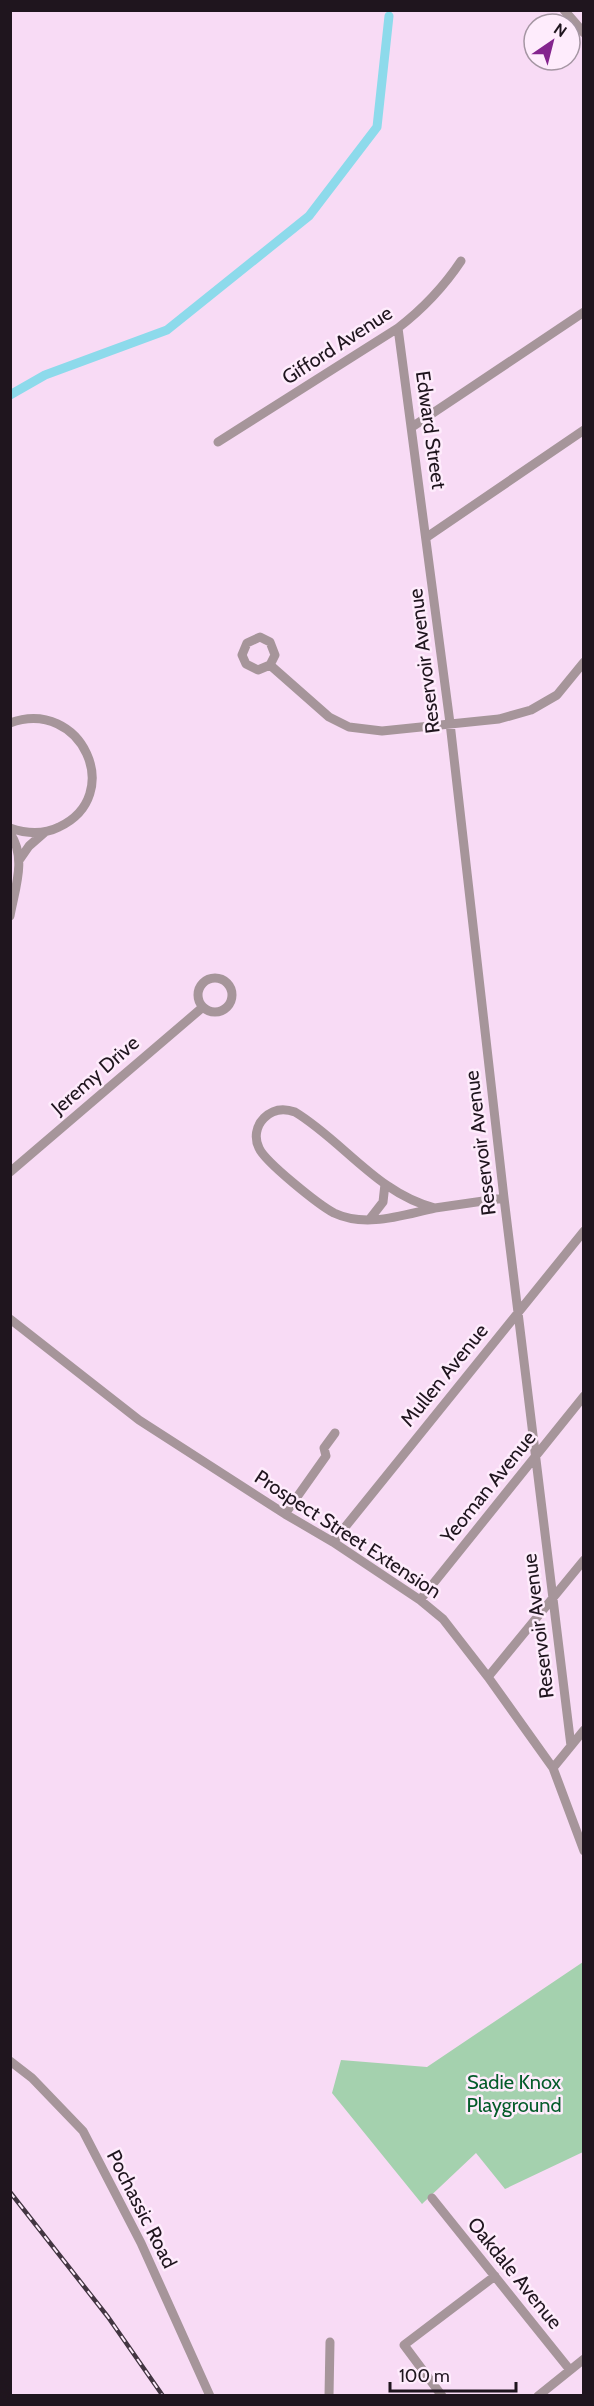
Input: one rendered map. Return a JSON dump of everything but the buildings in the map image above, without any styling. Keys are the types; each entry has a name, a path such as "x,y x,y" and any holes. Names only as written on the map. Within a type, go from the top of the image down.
{"street":[{"path":"564,10 584,33"},
{"name":"Gifford Avenue","path":"218,442 399,328 444,287 461,261"},
{"path":"412,427 584,312"},
{"name":"Edward Street","path":"399,328 427,537"},
{"path":"427,537 584,430"},
{"name":"Reservoir Avenue","path":"427,537 571,1746"},
{"path":"270,665 320,711 349,727 382,731 499,719 540,707 557,695 584,662"},
{"path":"10,723 37,718 54,722 77,737 90,762 92,780 83,807 71,820 45,832 29,846 20,859"},
{"path":"10,828 27,832 45,832"},
{"path":"10,833 16,843 20,859 10,916"},
{"name":"Jeremy Drive","path":"10,1172 203,1007"},
{"path":"435,1208 407,1198 385,1184 295,1112 277,1110 266,1116 259,1125 257,1143 266,1158 330,1211 354,1220 369,1220 504,1198"},
{"path":"369,1220 382,1202 385,1184"},
{"name":"Mullen Avenue","path":"333,1542 584,1231"},
{"name":"Prospect Street Extension","path":"10,1319 139,1420 285,1514 333,1542 420,1600 442,1619 488,1677 553,1768 584,1851"},
{"name":"Yeoman Avenue","path":"420,1600 584,1396"},
{"path":"285,1514 326,1456 324,1448 335,1433"},
{"path":"488,1677 584,1560"},
{"path":"553,1768 584,1730"},
{"name":"Pochassic Road","path":"10,2061 32,2078 83,2131 141,2243 210,2396"},
{"name":"Oakdale Avenue","path":"432,2198 570,2370"},
{"path":"442,2396 404,2345 495,2276"},
{"path":"329,2396 330,2342"},
{"path":"538,2396 583,2360"}],"green space":[{"name":"Sadie Knox Playground","path":"583,1962 583,2152 505,2189 476,2153 422,2204 332,2093 341,2060 427,2067"}],"waterway":[{"path":"10,395 45,375 167,330 309,216 377,127 389,16"}],"railway":[{"path":"10,2192 108,2317 163,2396"}]}
